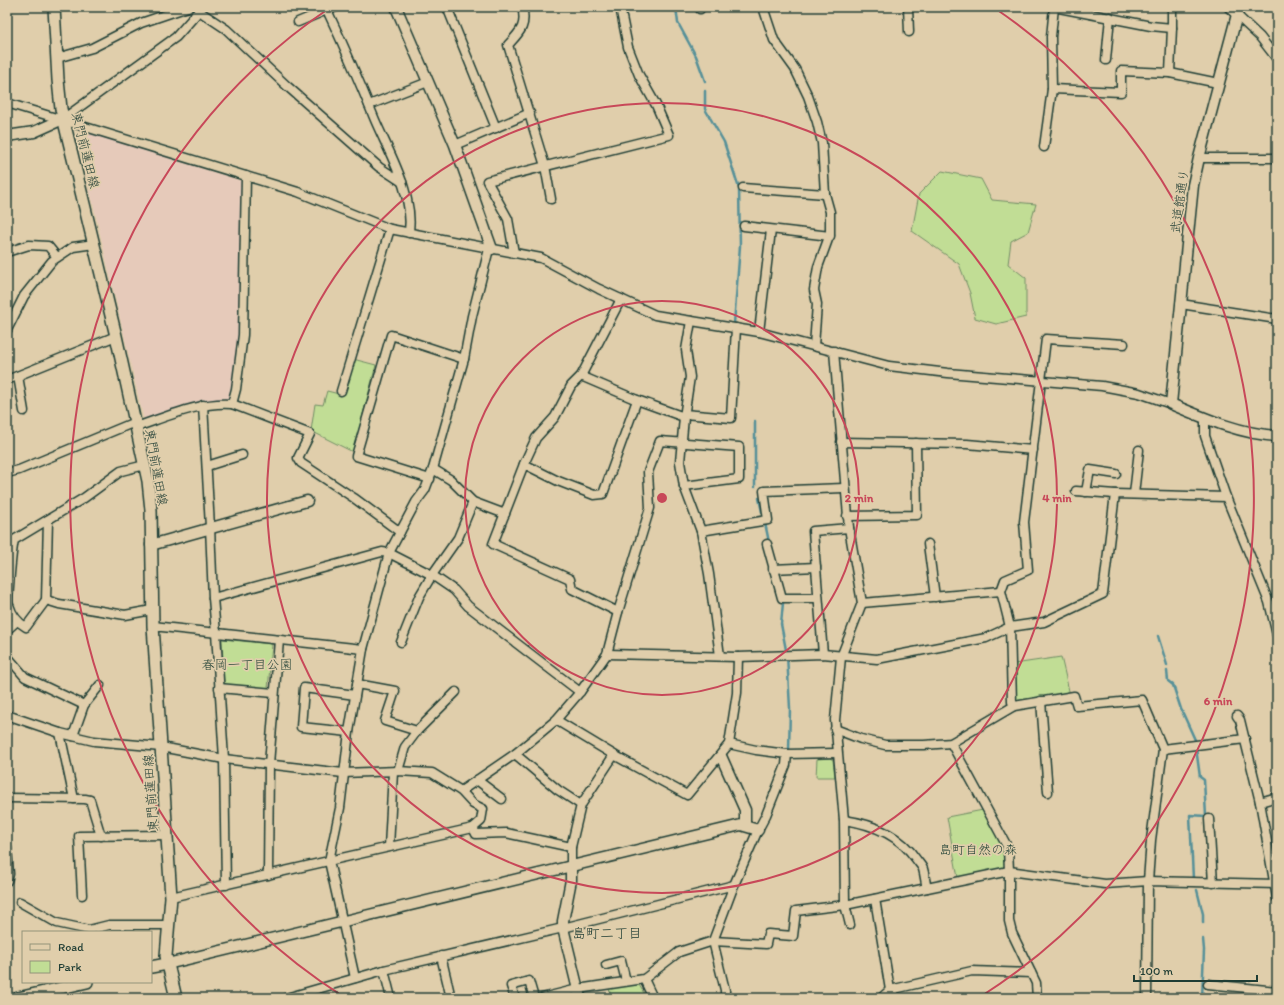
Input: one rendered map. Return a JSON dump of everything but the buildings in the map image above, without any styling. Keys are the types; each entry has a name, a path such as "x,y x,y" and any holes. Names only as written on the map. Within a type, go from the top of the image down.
{"main road":[{"name":"東門前蓮田線","path":"54,7 59,100 116,336 145,464 150,502 152,610 170,898 170,925 166,950 167,964 176,998"},
{"path":"152,967 167,964"},
{"path":"18,998 83,983"}],"street":[{"path":"57,58 92,48 141,23 177,8 188,7"},
{"path":"298,22 336,7"},
{"path":"354,978 329,861 340,808 348,732 362,649 389,553 430,479 464,359 472,316 490,249 454,145 396,7"},
{"path":"447,7 496,128"},
{"path":"522,7 524,16 521,30 508,45 546,166 551,199"},
{"path":"514,253 508,219 487,181 669,135 656,105 639,75 628,46 620,7"},
{"path":"763,7 774,40 795,69 808,96 815,115 822,143 825,194 830,212 830,236 818,267 814,290 817,304 814,346"},
{"path":"908,7 908,32"},
{"path":"1044,147 1052,89 1051,37 1054,7 1151,26 1172,28"},
{"path":"1170,73 1172,7"},
{"path":"1228,7 1238,11 1277,59"},
{"path":"7,136 34,132 64,119 176,37 199,9 230,32 287,86 379,168 402,182"},
{"path":"327,10 402,182 411,220 409,233"},
{"name":"武道館通り","path":"1171,404 1191,196 1218,83 1238,11"},
{"path":"1106,60 1110,17"},
{"path":"1052,89 1121,92 1121,71 1170,73 1218,83"},
{"path":"369,105 428,82"},
{"path":"7,102 298,192 390,229 541,258 599,289 655,315 759,332 889,366 1122,389 1153,397 1205,418 1244,431 1277,436"},
{"path":"454,145 530,113"},
{"path":"1199,158 1277,158"},
{"path":"232,404 236,389 244,335 246,176"},
{"path":"743,188 825,194"},
{"path":"744,226 830,236"},
{"path":"341,391 390,229"},
{"path":"759,332 772,230"},
{"path":"7,330 24,296 57,256 72,247 94,244"},
{"path":"7,252 29,245 48,246 57,256"},
{"path":"618,612 572,589 570,579 493,544 524,464 536,438 555,417 571,386 582,376 620,299"},
{"path":"1181,304 1277,319"},
{"path":"691,320 686,350 690,377 684,416 680,462 684,486 701,531 709,574 720,656"},
{"path":"582,376 637,400 684,416 731,418 736,328"},
{"path":"430,479 356,456 391,335 464,359"},
{"path":"7,380 116,336"},
{"path":"1014,706 1012,702 1010,627 1001,591 1005,580 1028,570 1024,522 1046,339 1124,344"},
{"path":"834,352 847,516 862,603 841,656 835,729 844,820 846,905 850,925"},
{"path":"18,376 24,411"},
{"path":"524,464 558,481 594,495 603,494 637,400"},
{"path":"7,472 19,470 135,425 203,405 223,403 232,404 310,434 298,458 301,463 354,498 400,532"},
{"path":"203,405 213,598 224,758 226,885"},
{"path":"1205,418 1204,436 1226,497 1269,602 1277,635"},
{"path":"461,791 516,754 556,720 580,692 607,654 618,612 650,508 648,472 660,441 739,447 739,479 684,486"},
{"path":"841,442 967,444 1033,450"},
{"path":"847,516 917,516 916,443"},
{"path":"1134,494 1139,450"},
{"path":"207,466 242,455"},
{"path":"48,520 46,600 26,627 16,621 8,604 14,540 84,498 121,471 145,464"},
{"path":"433,469 451,480 473,502 505,514"},
{"path":"1086,492 1090,470 1116,474"},
{"path":"701,531 768,520 764,492 844,488"},
{"path":"1076,491 1115,494 1226,497"},
{"path":"607,654 738,657 823,654 877,659 986,638 1010,627 1044,622 1103,594 1115,494"},
{"path":"151,545 210,527 307,501"},
{"path":"401,642 420,597 432,575 458,538 473,502"},
{"path":"823,654 813,531 849,528"},
{"path":"767,544 782,598 818,598"},
{"path":"928,544 936,597"},
{"path":"213,598 382,552 389,553 432,575 454,590 468,606 580,692"},
{"path":"773,569 816,567"},
{"path":"862,603 1001,591"},
{"path":"46,600 59,604 125,615 152,610"},
{"path":"7,630 16,621"},
{"path":"153,626 362,649"},
{"path":"268,875 269,764 279,640"},
{"path":"7,656 25,677 84,705"},
{"path":"556,720 614,755 687,795 721,756 729,744 737,693 738,657"},
{"path":"357,684 395,691 385,721 416,731"},
{"path":"73,736 84,705 100,685"},
{"path":"219,688 274,693"},
{"path":"348,732 301,727 304,688 355,695"},
{"path":"389,847 396,772 405,747 416,731 456,692"},
{"path":"835,729 861,739 885,745 951,743 1014,706 1074,696 1077,706 1142,700 1163,749 1150,840 1148,881 1147,998"},
{"path":"1041,701 1048,792"},
{"path":"7,715 60,733 94,741 161,747 224,758 343,773 432,773 461,791 473,804 483,809 481,821 473,828 170,898"},
{"path":"1237,716 1240,720 1260,802 1276,884 1277,898"},
{"path":"60,733 74,799"},
{"path":"1163,749 1245,739"},
{"path":"951,743 1008,848 1010,871 1009,921 1012,933 1036,983 1037,998"},
{"path":"729,744 756,750 787,754 838,753"},
{"path":"516,754 558,790 581,805"},
{"path":"725,998 725,990 712,941 734,885 769,808 786,764 787,754"},
{"path":"579,994 563,928 563,921 572,880 571,847 581,805 614,755"},
{"path":"721,756 745,810 745,826"},
{"path":"477,780 502,799"},
{"path":"1260,802 1277,797"},
{"path":"7,798 90,800 101,836"},
{"path":"1210,819 1213,883"},
{"path":"844,820 862,822 878,828 890,834 910,850 923,869 927,888"},
{"path":"167,964 741,825 758,830"},
{"path":"473,828 476,834 506,833 571,847"},
{"path":"82,895 79,836 167,835"},
{"path":"7,848 9,874 7,881"},
{"path":"542,998 579,994 626,981 644,979 680,952 712,941 766,944 768,934 793,936 796,911 846,905 1010,871 1100,883 1148,881 1276,884"},
{"path":"286,998 298,996 384,970 563,928 734,885"},
{"path":"875,899 890,990 896,998"},
{"path":"20,902 57,923 89,930 109,924 170,925"},
{"path":"441,956 451,998"},
{"path":"606,965 621,961 626,981"},
{"path":"384,970 391,998"},
{"path":"881,998 890,990 972,971 1031,973"},
{"path":"644,979 653,998"},
{"path":"515,998 511,986 528,981 534,998"},
{"path":"1208,984 1277,991"}],"shaded area":[{"path":"82,131 242,181 241,299 236,364 230,399 195,403 144,420 79,144 85,142"}],"green space":[{"path":"942,171 981,179 992,200 1036,204 1028,232 1011,241 1008,264 1026,278 1026,317 996,324 975,318 970,293 959,264 912,231 919,194"},
{"path":"353,359 376,365 353,452 311,431 315,404 323,405 327,391 343,395"},
{"name":"春岡一丁目公園","path":"222,639 272,644 268,689 224,684"},
{"path":"1061,657 1070,695 1017,704 1013,700 1014,664"},
{"path":"830,758 833,760 835,777 816,777 817,759"},
{"name":"島町自然の森","path":"983,810 1006,851 1007,868 958,878 947,817"},
{"path":"634,983 639,985 647,998 611,998 609,988"}],"waterway":[{"path":"676,7 678,23 696,56 705,81"},
{"path":"705,91 705,109 724,142 739,188 740,246 734,324"},
{"path":"755,421 755,487"},
{"path":"759,498 762,512"},
{"path":"765,523 769,542"},
{"path":"783,603 781,624 787,655 790,708 789,751"},
{"path":"1158,636 1167,665"},
{"path":"1167,671 1168,681 1173,685 1181,709 1196,742"},
{"path":"1193,879 1190,815 1206,816 1204,780 1200,777 1196,748"},
{"path":"1197,890 1203,914 1203,923"},
{"path":"1202,998 1203,939"}],"district":[{"name":"島町二丁目","path":"607,933"}]}
